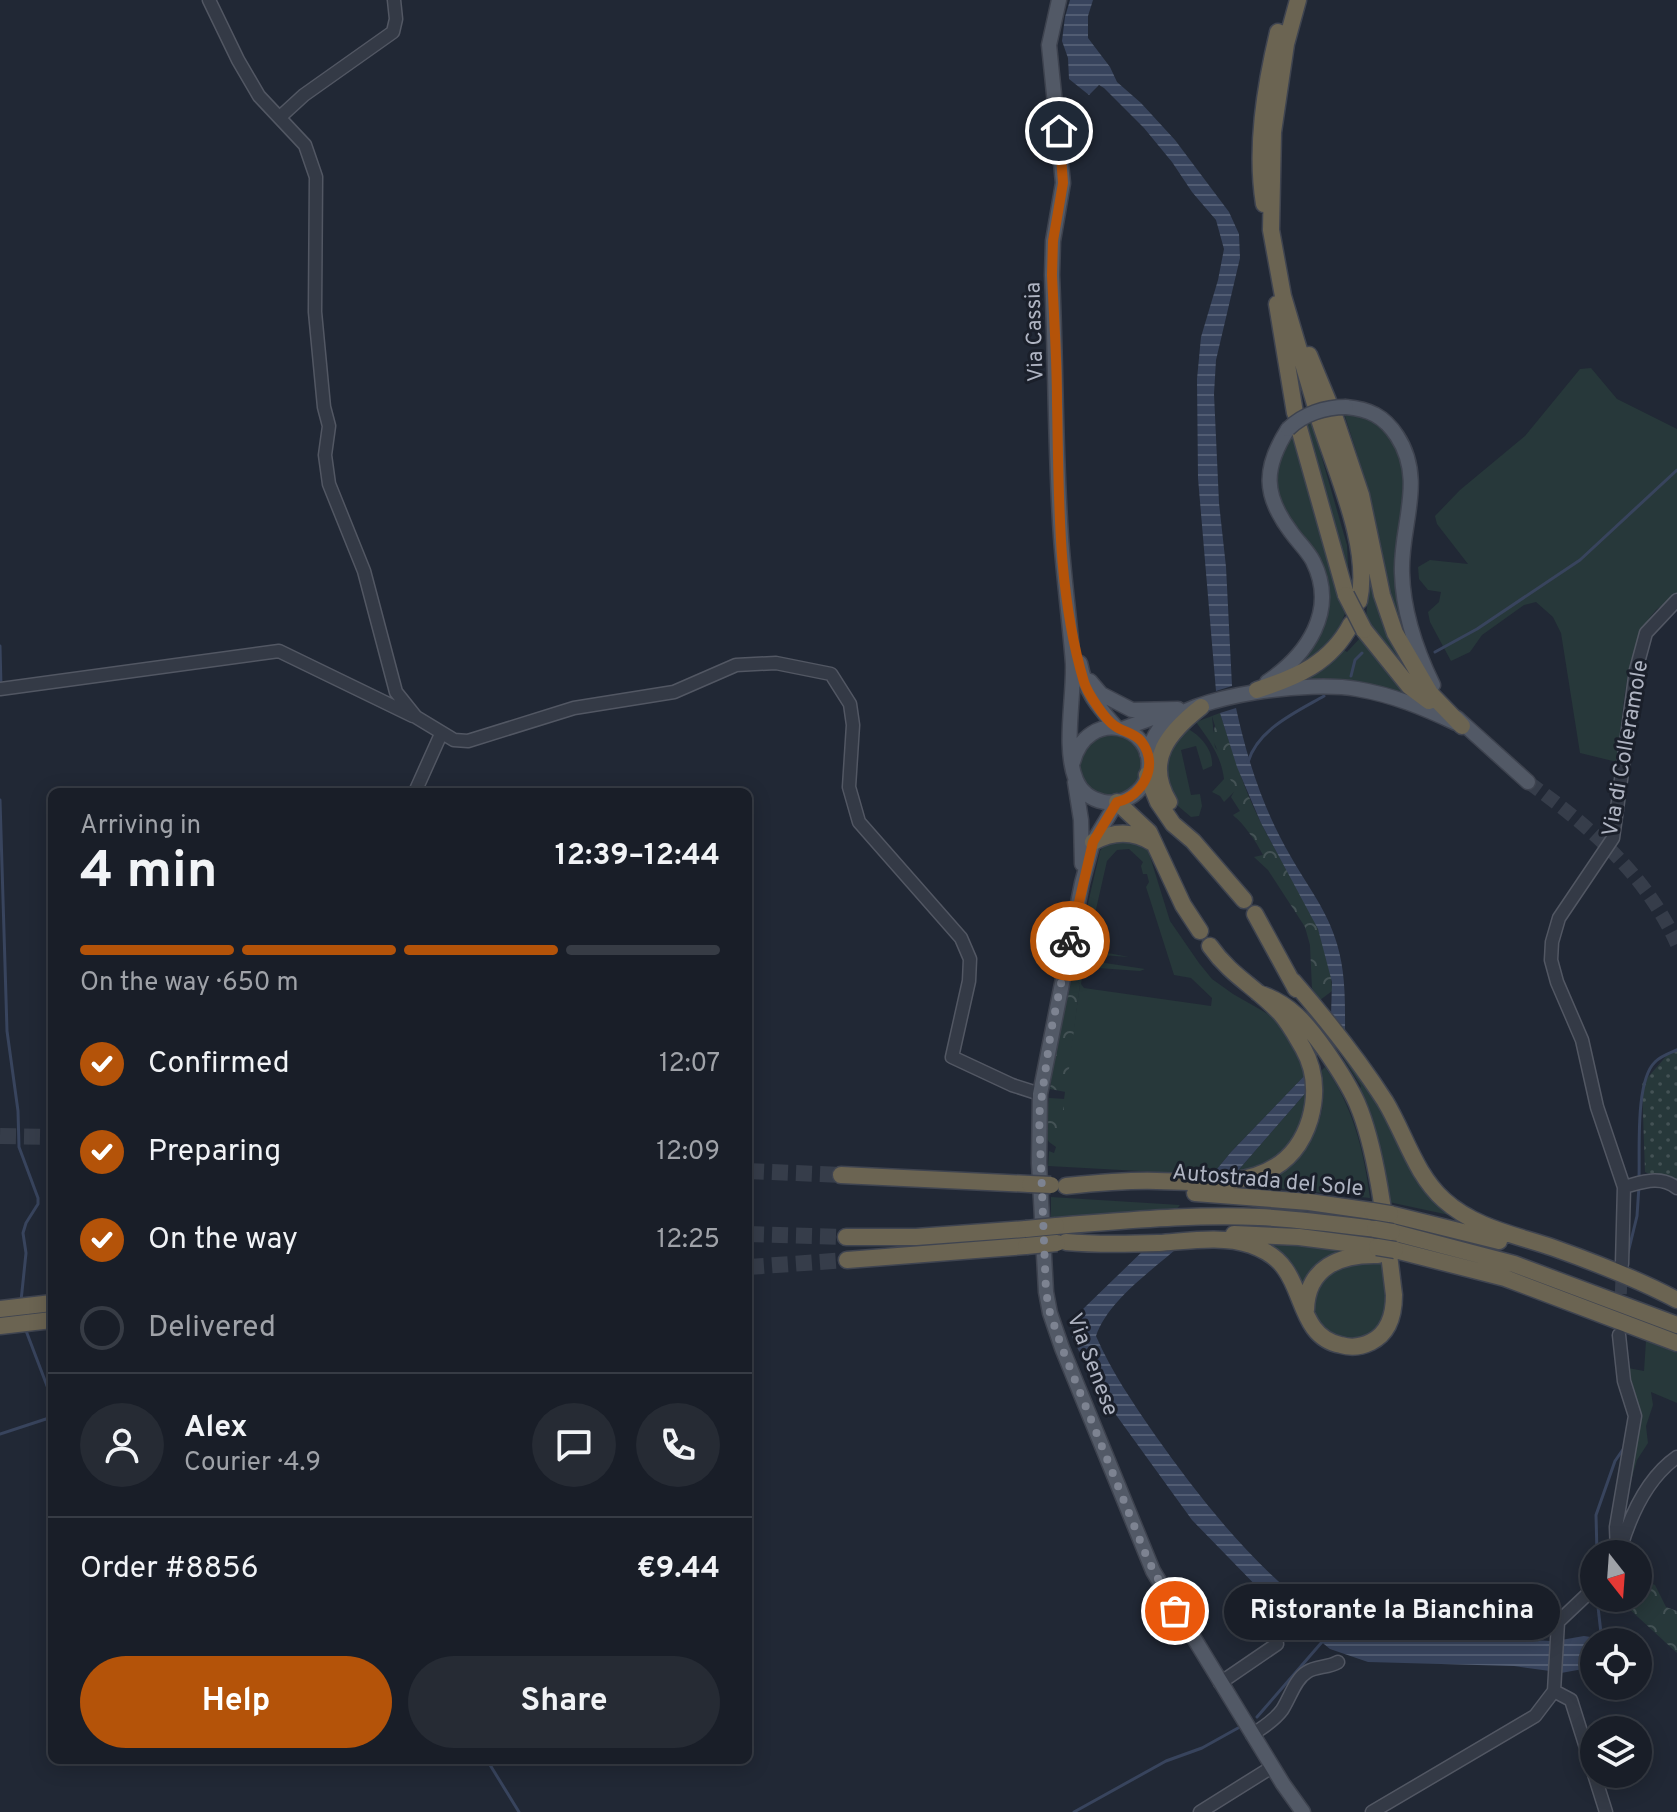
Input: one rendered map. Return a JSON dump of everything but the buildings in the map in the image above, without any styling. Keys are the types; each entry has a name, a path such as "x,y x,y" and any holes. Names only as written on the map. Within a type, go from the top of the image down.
{"highway":[{"path":"1287,0 1268,78 1261,176 1283,296 1361,495 1379,583 1395,633 1430,693 1462,726"},
{"path":"1271,230 1273,132 1286,44 1298,0"},
{"path":"1276,259 1277,310 1294,424 1353,598 1358,627 1409,686 1462,726"},
{"path":"1328,409 1360,559 1362,588 1353,598"},
{"path":"1257,690 1315,667 1358,627"},
{"path":"1193,841 1166,797 1162,785 1161,758 1170,734 1201,707"},
{"path":"1147,775 1165,813 1180,833 1193,841 1244,900"},
{"path":"1117,802 1149,832 1177,892 1200,931"},
{"path":"1093,842 1114,833 1126,833 1138,835 1158,846"},
{"path":"1255,914 1293,981 1322,1014 1385,1101 1427,1180 1449,1204 1481,1224 1632,1278 1677,1303"},
{"path":"1189,1188 1243,1180 1280,1165 1308,1127 1315,1094 1311,1067 1285,1020 1231,972 1210,946"},
{"path":"1200,1237 1238,1242 1270,1253 1290,1276 1306,1315 1318,1333 1338,1345 1370,1343 1381,1335 1394,1310 1394,1291 1369,1141 1357,1102 1300,1012 1293,981"},
{"path":"1258,993 1300,1012"},
{"name":"Autostrada del Sole","path":"841,1175 1189,1188 1372,1211 1516,1246 1677,1303"},
{"name":"Autostrada del Sole","path":"846,1237 1060,1237 1152,1219 1225,1216 1301,1220 1392,1232 1514,1264 1677,1325"},
{"name":"Autostrada del Sole","path":"847,1260 1026,1237"},
{"path":"1060,1237 1128,1241 1299,1237 1387,1252 1470,1267 1677,1343"},
{"path":"1306,1315 1309,1286 1323,1268 1356,1256 1387,1252"},
{"path":"0,1326 48,1305"},
{"path":"0,1309 48,1319"}],"main road":[{"name":"Via Cassia","path":"1059,0 1049,45 1063,183 1052,266 1059,494 1073,679 1070,746 1075,777"},
{"path":"1257,690 1295,661 1306,648 1315,633 1321,605 1319,579 1312,559 1277,510 1269,485 1273,454 1299,420 1328,409 1363,409 1379,415 1390,426 1408,460 1412,477 1402,563 1405,602 1419,656 1436,691 1462,726 1528,782"},
{"name":"Via Cassia","path":"1070,617 1084,683 1091,696 1119,728 1138,738 1147,754"},
{"path":"1081,669 1101,694 1132,710 1201,707"},
{"path":"1075,777 1081,789 1091,797 1103,802 1127,799 1139,790 1147,775 1147,754 1162,726 1201,707 1257,690 1354,688 1395,697 1462,726"},
{"path":"1073,762 1076,750 1092,732 1119,728 1178,709"},
{"name":"Via Senese","path":"1075,777 1081,820 1082,883"},
{"name":"Via Senese","path":"1117,802 1093,842 1082,883 1040,1094 1046,1292 1050,1313 1148,1560 1175,1611 1303,1812"}],"street":[{"path":"209,0 259,96 305,145 316,177 315,312 324,407 329,426 325,455 329,484 364,571 396,692 416,717"},
{"path":"280,117 304,95 393,32 396,19 394,0"},
{"name":"Via di Colleramole","path":"1622,1264 1624,1187 1597,1107 1582,1040 1557,982 1551,960 1552,942 1559,918 1613,838 1636,670 1646,633 1677,600"},
{"path":"0,689 279,651 416,717 441,734 454,740 468,741 574,708 674,692 736,665 776,663 831,674 850,704 853,725 849,787 859,822 961,938 970,959 969,981 952,1057 1012,1085 1040,1094"},
{"path":"417,788 441,734"},
{"path":"1624,1187 1647,1180 1662,1180 1677,1188"},
{"path":"1617,1540 1616,1527 1635,1416 1624,1381 1619,1335"},
{"path":"1623,1540 1645,1492 1677,1457"},
{"path":"1372,1812 1535,1716 1554,1691 1558,1622 1580,1601"},
{"path":"1220,1683 1277,1644"},
{"path":"1252,1735 1270,1723 1282,1709 1303,1675 1338,1662"},
{"path":"1554,1691 1571,1700 1580,1729"},
{"path":"1200,1812 1272,1767"},
{"path":"1598,1788 1606,1812"}],"green space":[{"path":"1591,368 1617,399 1677,429 1677,595 1656,610 1637,642 1627,682 1617,762 1580,753 1561,633 1553,617 1536,602 1524,605 1482,635 1470,652 1451,661 1430,622 1428,612 1439,602 1441,592 1428,590 1419,579 1418,567 1430,560 1468,564 1437,524 1435,516 1460,490 1525,436 1580,369"},
{"path":"1344,413 1356,414 1377,423 1393,439 1403,459 1405,480 1400,590 1406,638 1391,607 1358,457"},
{"path":"1311,420 1347,545 1349,583 1301,426"},
{"path":"1292,433 1346,611 1326,646 1291,670 1310,651 1320,633 1326,600 1281,504 1276,484 1277,464"},
{"path":"1370,572 1415,681 1378,640 1366,618"},
{"path":"1361,637 1419,700 1305,681 1327,667 1344,650 1347,652"},
{"path":"1220,713 1255,810 1306,904 1325,947 1332,991 1320,1000 1312,988 1310,945 1305,927 1268,870 1254,857 1263,855 1250,833 1233,815 1240,811 1231,797 1235,790 1212,738 1215,726 1212,716"},
{"path":"1212,716 1215,747 1236,790 1224,802 1212,792 1224,779 1220,762 1196,722"},
{"path":"1184,727 1204,743 1212,760 1212,766 1203,770 1196,746 1181,750 1191,795 1200,794 1202,806 1199,816 1191,817 1178,806 1167,775 1168,751"},
{"path":"1111,734 1133,743 1142,765 1133,787 1111,796 1089,787 1080,765 1089,743"},
{"path":"1128,841 1148,850 1170,921 1199,963 1212,979 1277,1019 1299,1050 1307,1073 1212,1175 1048,1166 1049,1151 1054,1153 1056,1147 1045,1134 1064,1137 1064,1099 1080,984 1072,978 1075,963 1085,960 1145,969 1084,967 1081,984 1084,988 1211,1006 1212,998 1191,978 1174,975 1146,887 1149,882 1147,874 1143,874 1143,862 1129,849 1117,850 1107,861 1087,949 1129,957 1086,954 1078,947 1100,851 1109,843"},
{"path":"1072,978 1080,984 1066,1092 1050,1089 1056,1045"},
{"path":"1677,1048 1677,1182 1662,1180 1645,1172 1642,1084"},
{"path":"1343,1058 1364,1082 1454,1216 1384,1201 1370,1116 1361,1086"},
{"path":"1325,1067 1343,1097 1356,1130 1370,1198 1258,1186 1258,1183 1288,1165 1310,1139 1322,1108 1320,1072"},
{"path":"1309,1089 1294,1142 1274,1161 1235,1174"},
{"path":"1049,1098 1064,1099 1064,1137 1050,1140 1045,1134"},
{"path":"1051,1197 1180,1205 1175,1211 1051,1221"},
{"path":"1303,1244 1348,1251 1303,1287 1293,1265 1271,1245"},
{"path":"1382,1258 1388,1294 1384,1322 1371,1334 1352,1342 1330,1338 1312,1314 1314,1288 1328,1270"},
{"path":"1646,1341 1677,1353 1677,1403 1651,1392 1653,1405 1646,1426 1648,1443 1637,1460 1628,1491 1641,1415 1628,1368 1644,1371"},
{"path":"1652,1584 1666,1607 1677,1611 1677,1653 1633,1612 1652,1612"}],"water":[{"path":"1070,0 1093,0 1088,16 1088,38 1110,67 1117,82 1175,140 1229,212 1239,234 1240,258 1216,360 1214,394 1232,686 1216,691 1198,478 1197,379 1201,337 1224,249 1216,220 1144,128 1104,88 1099,85 1089,95 1069,79 1068,58 1062,41"},
{"path":"1236,708 1264,803 1333,932 1343,978 1345,1035 1331,1016 1332,982 1318,929 1261,823 1237,767 1220,713"},
{"path":"1307,1073 1309,1089 1235,1174 1212,1175 1231,1152"},
{"path":"1182,1244 1121,1298 1096,1336 1115,1374 1139,1411 1218,1517 1270,1573 1306,1606 1332,1623 1392,1637 1550,1641 1550,1671 1514,1666 1368,1662 1330,1649 1268,1598 1192,1520 1098,1390 1072,1337 1083,1309 1147,1247"},
{"path":"1580,1637 1580,1670 1561,1673 1561,1640"}],"waterway":[{"path":"1435,652 1477,629 1580,560 1677,470"},
{"path":"0,646 1,686"},
{"path":"1351,676 1355,660 1362,653"},
{"path":"1248,762 1253,750 1269,731 1324,696"},
{"path":"0,800 7,1031 18,1111 19,1147 38,1198 23,1233 26,1253 21,1301"},
{"path":"1639,1178 1644,1084 1655,1062 1677,1050"},
{"path":"1628,1253 1637,1216 1639,1186"},
{"path":"25,1328 48,1388"},
{"path":"0,1434 48,1418"},
{"path":"1597,1540 1596,1515 1615,1461 1624,1448"},
{"path":"1599,1612 1600,1628"},
{"path":"1257,1717 1322,1642"},
{"path":"1074,1812 1166,1761 1202,1748 1238,1728"},
{"path":"489,1764 519,1812"}],"tunnel":[{"path":"1528,782 1573,816 1614,853 1649,895 1677,944"},
{"path":"0,1136 48,1137"},
{"path":"752,1171 841,1175"},
{"path":"752,1234 846,1237"},
{"path":"752,1267 847,1260"},
{"path":"1620,1312 1622,1266"}],"way so far":[{"path":"1070,941 1040,1094 1039,1163 1046,1292 1062,1348 1148,1560 1175,1611"}],"place":[{"name":"Ristorante la Bianchina","path":"1175,1611"}],"route":[{"path":"1059,131 1063,183 1053,241 1052,275 1061,539 1070,617 1084,683 1091,696 1116,727 1135,735 1144,747 1149,762 1145,781 1139,790 1117,802 1093,842 1070,941"}]}
